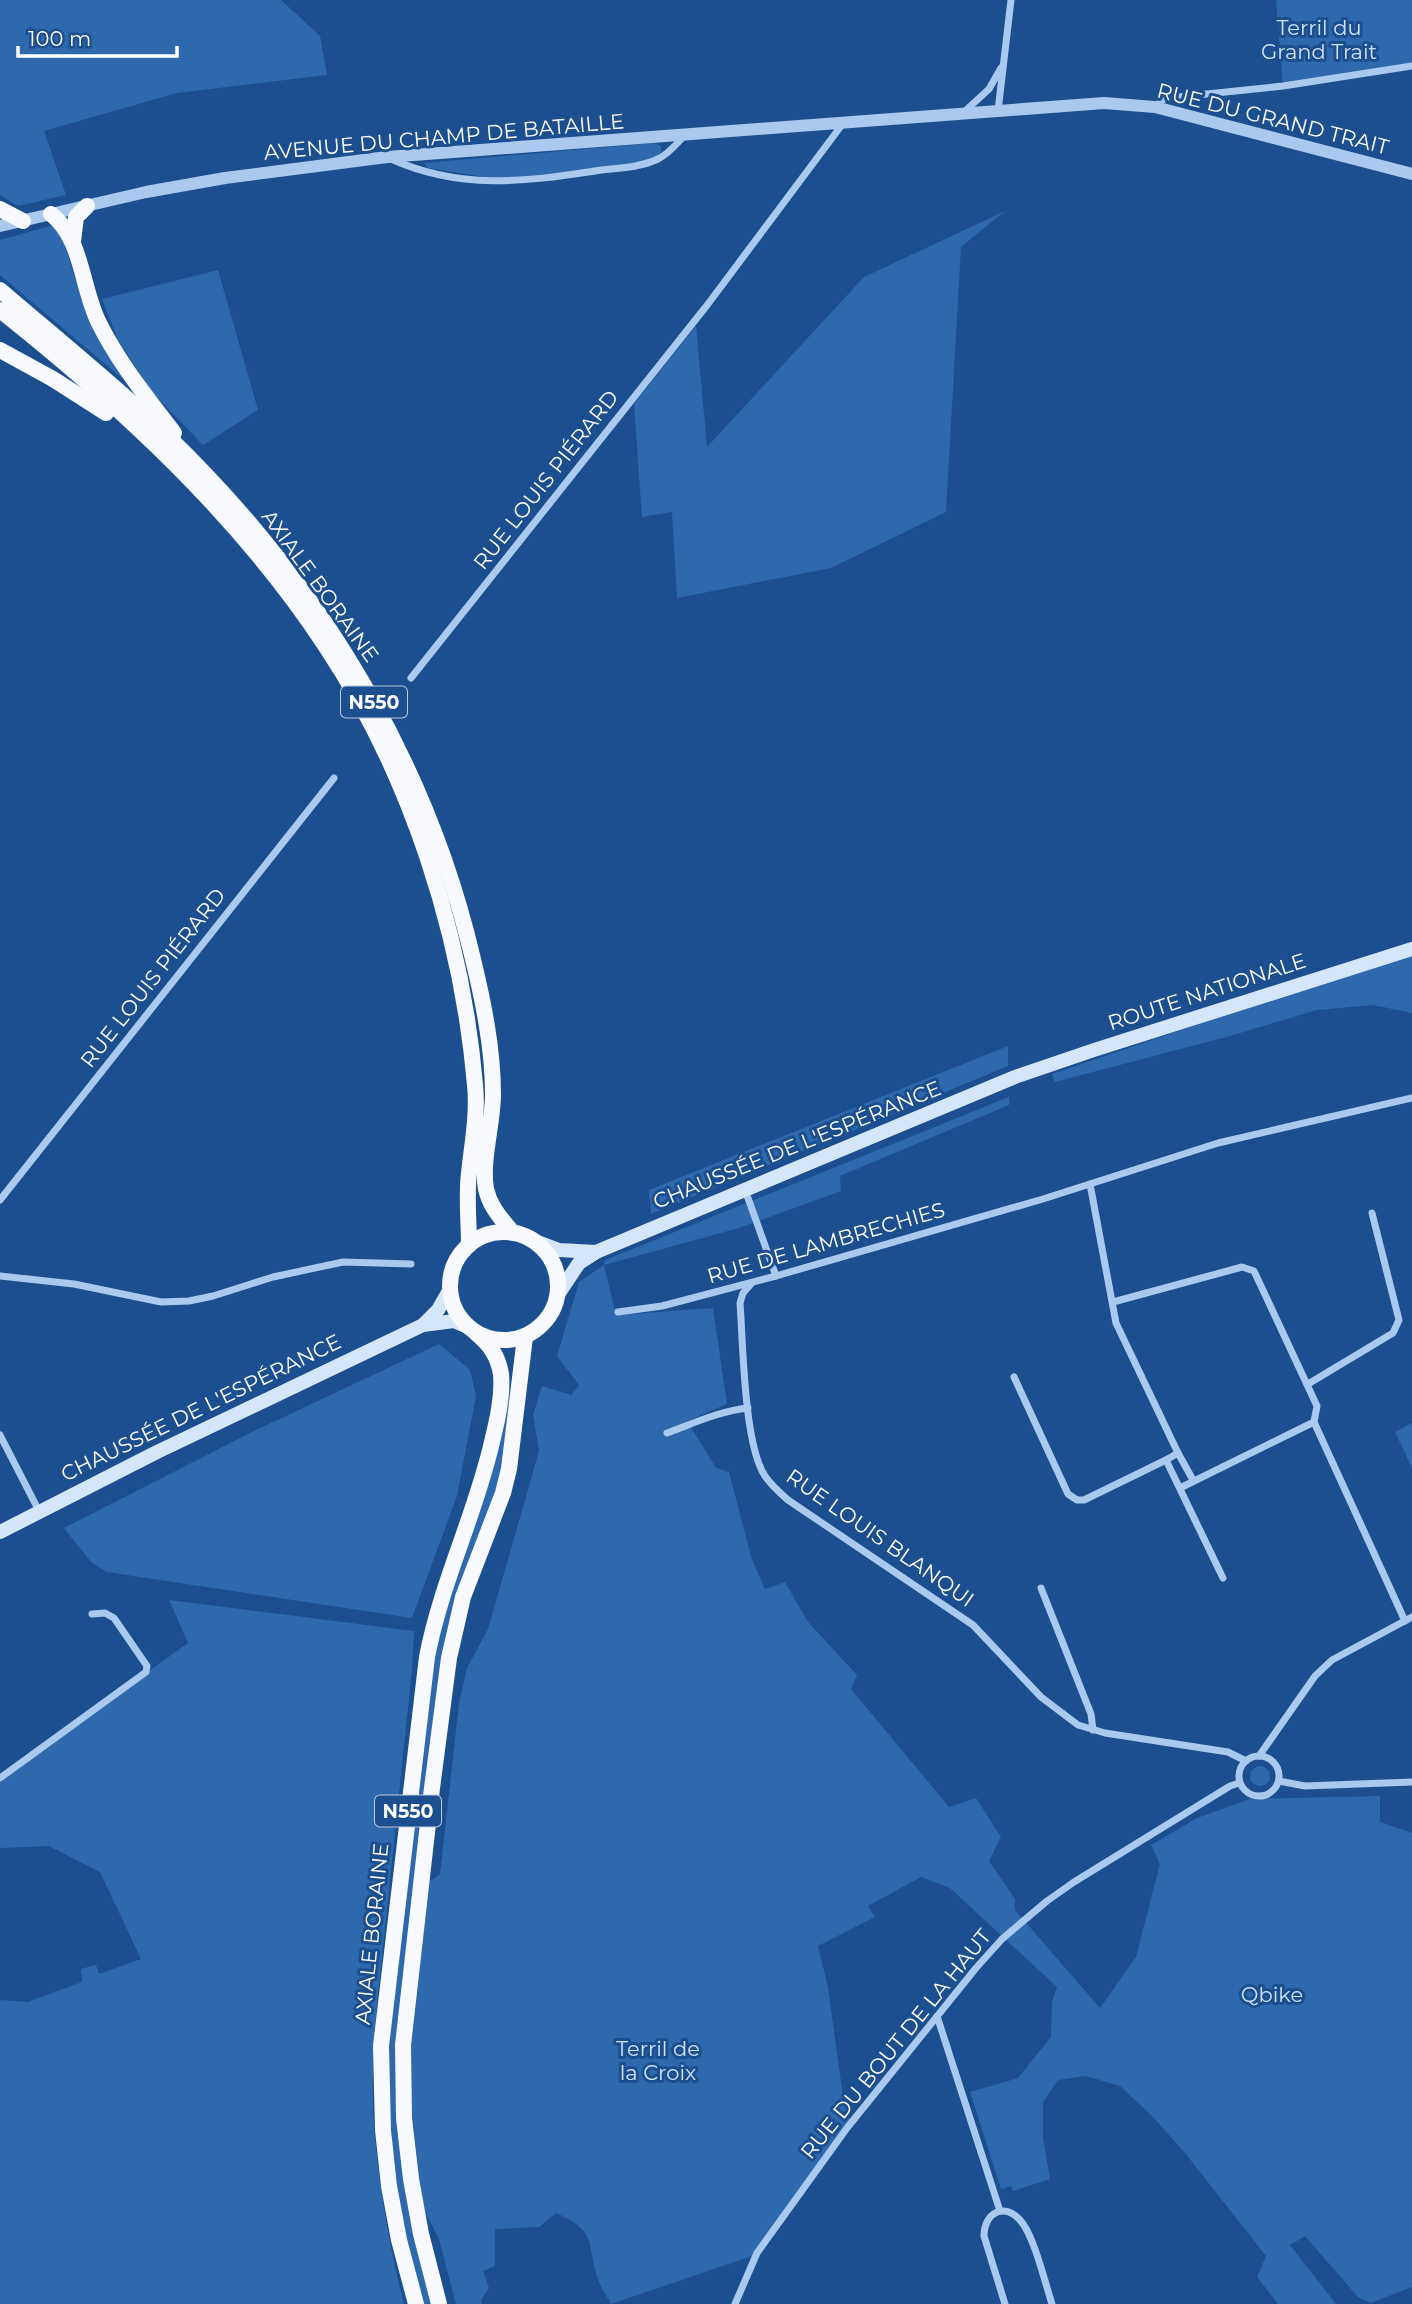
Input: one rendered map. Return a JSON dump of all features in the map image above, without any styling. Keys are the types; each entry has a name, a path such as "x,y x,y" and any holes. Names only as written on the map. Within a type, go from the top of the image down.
{"highway":[{"path":"73,241 76,217 87,206"},
{"path":"0,209 23,220"},
{"path":"51,214 65,227 73,241 90,304 118,358 203,471"},
{"name":"AXIALE BORAINE","path":"0,290 128,400 203,471 270,547 341,645 388,728 438,839 473,956 491,1057 493,1093 486,1188 492,1207 512,1232"},
{"name":"AXIALE BORAINE","path":"0,310 163,453 249,546 324,644 350,685 379,742 427,852 457,965 473,1063 476,1114 468,1182 469,1245"},
{"path":"0,350 65,386 163,453"},
{"path":"450,1289 454,1264 469,1245 490,1233 512,1232 535,1241 545,1250 555,1267 559,1293 549,1318 542,1326 525,1337 499,1341 472,1330"},
{"name":"N550","path":"450,1289 454,1307 472,1330"},
{"name":"AXIALE BORAINE","path":"416,2304 399,2240 388,2173 382,2117 381,2046 427,1657 442,1594 484,1480 502,1387 496,1355 491,1346 472,1330"},
{"name":"AXIALE BORAINE","path":"439,2304 421,2234 409,2168 404,2118 403,2045 449,1658 463,1597 503,1493 509,1469 525,1337"}],"main road":[{"name":"ROUTE NATIONALE","path":"1016,1077 1412,949"},
{"name":"CHAUSSÉE DE L'ESPÉRANCE","path":"596,1252 1016,1077"},
{"path":"535,1241 559,1250 596,1252"},
{"path":"559,1293 579,1263 596,1252"},
{"path":"422,1325 438,1310 450,1289"},
{"path":"422,1325 454,1321 472,1330"},
{"name":"CHAUSSÉE DE L'ESPÉRANCE","path":"0,1532 284,1389 422,1325"}],"street":[{"path":"993,111 1004,58 1011,0"},
{"path":"964,112 989,89 998,76 1004,58"},
{"path":"1155,107 1168,98 1283,86 1412,66"},
{"path":"989,89 993,111"},
{"name":"RUE DU GRAND TRAIT","path":"845,121 1104,103 1155,107 1412,174"},
{"name":"AVENUE DU CHAMP DE BATAILLE","path":"0,226 225,178 387,157 845,121"},
{"name":"RUE LOUIS PIÉRARD","path":"411,678 708,304 845,121"},
{"path":"387,157 423,172 446,176 502,183 530,181 643,164 666,155 686,134"},
{"name":"RUE LOUIS PIÉRARD","path":"0,1200 334,778"},
{"name":"RUE DE LAMBRECHIES","path":"618,1312 662,1306 776,1276 1043,1199 1218,1143 1412,1098"},
{"path":"1090,1184 1116,1323 1193,1480"},
{"path":"743,1189 776,1276"},
{"path":"1308,1384 1393,1333 1399,1320 1372,1213"},
{"path":"0,1276 74,1284 160,1302 189,1301 213,1296 273,1278 343,1262 411,1264"},
{"path":"1113,1302 1242,1267 1254,1271 1317,1406 1314,1422 1408,1619 1332,1660 1315,1676 1259,1755 1246,1761 1238,1772 1239,1783 1252,1795 1263,1796 1270,1793 1279,1781 1278,1770 1269,1758 1259,1755"},
{"name":"RUE LOUIS BLANQUI","path":"751,1283 743,1293 740,1303 748,1408 758,1461 764,1476 788,1500 973,1625 1041,1697 1078,1725 1093,1730 1228,1752 1246,1761"},
{"path":"1014,1377 1068,1494 1073,1498 1084,1500 1178,1453"},
{"path":"667,1433 724,1412 748,1408"},
{"path":"1180,1488 1314,1422"},
{"path":"0,1435 39,1511"},
{"path":"1166,1460 1223,1578"},
{"path":"1041,1588 1091,1714 1093,1730"},
{"path":"0,1778 146,1672 147,1666 114,1619 105,1613 92,1614"},
{"path":"1279,1781 1305,1786 1412,1782"},
{"name":"RUE DU BOUT DE LA HAUT","path":"735,2304 757,2253 847,2128 1002,1939 1074,1882 1170,1821 1239,1783"},
{"path":"937,2016 1000,2211"},
{"path":"1005,2304 984,2236 984,2225 988,2218 1000,2211 1012,2213 1023,2223 1052,2304"}],"green space":[{"path":"0,0 281,0 320,36 327,75 177,93 44,131 66,195 18,206 0,195"},
{"name":"Terril du Grand Trait","path":"1276,0 1412,0 1412,66 1283,86"},
{"path":"654,143 661,146 662,154 643,162 504,180 428,168 424,163"},
{"path":"1005,211 961,247 946,512 831,568 677,598 672,512 642,517 634,404 696,326 707,447 864,277"},
{"path":"57,224 88,310 124,380 0,275 0,240"},
{"path":"218,270 258,410 203,445 152,392 118,340 102,299"},
{"path":"1412,956 1412,1013 1373,1005 1317,1010 1055,1082 1052,1074 1291,993"},
{"path":"1008,1046 1008,1066 651,1214 649,1190"},
{"path":"1009,1097 1009,1105 840,1176 841,1191 739,1228 604,1265 605,1260"},
{"path":"604,1265 616,1315 713,1308 727,1404 687,1421 716,1468 729,1472 752,1560 765,1589 785,1582 808,1622 857,1675 851,1689 949,1807 976,1798 1001,1837 989,1861 1015,1899 1015,1910 1100,2008 1136,1957 1160,1864 1151,1845 1197,1818 1250,1799 1380,1796 1380,1822 1412,1833 1412,2287 1371,2303 1358,2297 1305,2236 1290,2245 1336,2304 1278,2304 1257,2277 1266,2256 1185,2153 1120,2086 1086,2076 1058,2080 1043,2102 1043,2138 1050,2179 1013,2191 1011,2186 1001,2189 970,2092 1018,2078 1051,2037 1052,2002 1057,1987 950,1888 921,1877 868,1906 875,1917 818,1946 828,1987 843,2097 852,2127 758,2254 611,2304 598,2279 585,2233 579,2226 556,2213 539,2227 495,2229 495,2266 483,2271 489,2288 481,2300 482,2304 456,2304 439,2239 423,2208 413,2145 409,2051 429,1882 440,1874 459,1703 467,1668 488,1629 539,1451 533,1415 542,1386 571,1395 579,1385 557,1356 579,1282"},
{"path":"439,1344 470,1370 476,1396 457,1496 412,1618 107,1572 91,1562 64,1528 254,1431"},
{"path":"511,1379 506,1450 495,1496 465,1573 398,2086 433,2304 422,2304 405,2232 394,2160 389,2087 390,2013 436,1640 500,1442"},
{"path":"1412,1423 1412,1468 1395,1432"},
{"path":"169,1600 414,1631 377,2004 373,2085 380,2185 404,2304 0,2304 0,2000 28,2002 82,1982 81,1969 96,1965 99,1974 141,1959 100,1872 49,1846 0,1848 0,1778 188,1643"},
{"path":"1256,1766 1264,1766 1270,1776 1264,1786 1256,1786 1250,1780 1250,1772"}],"park label":[{"name":"Qbike","path":"1272,1995"},
{"name":"Terril de la Croix","path":"658,2061"}]}
